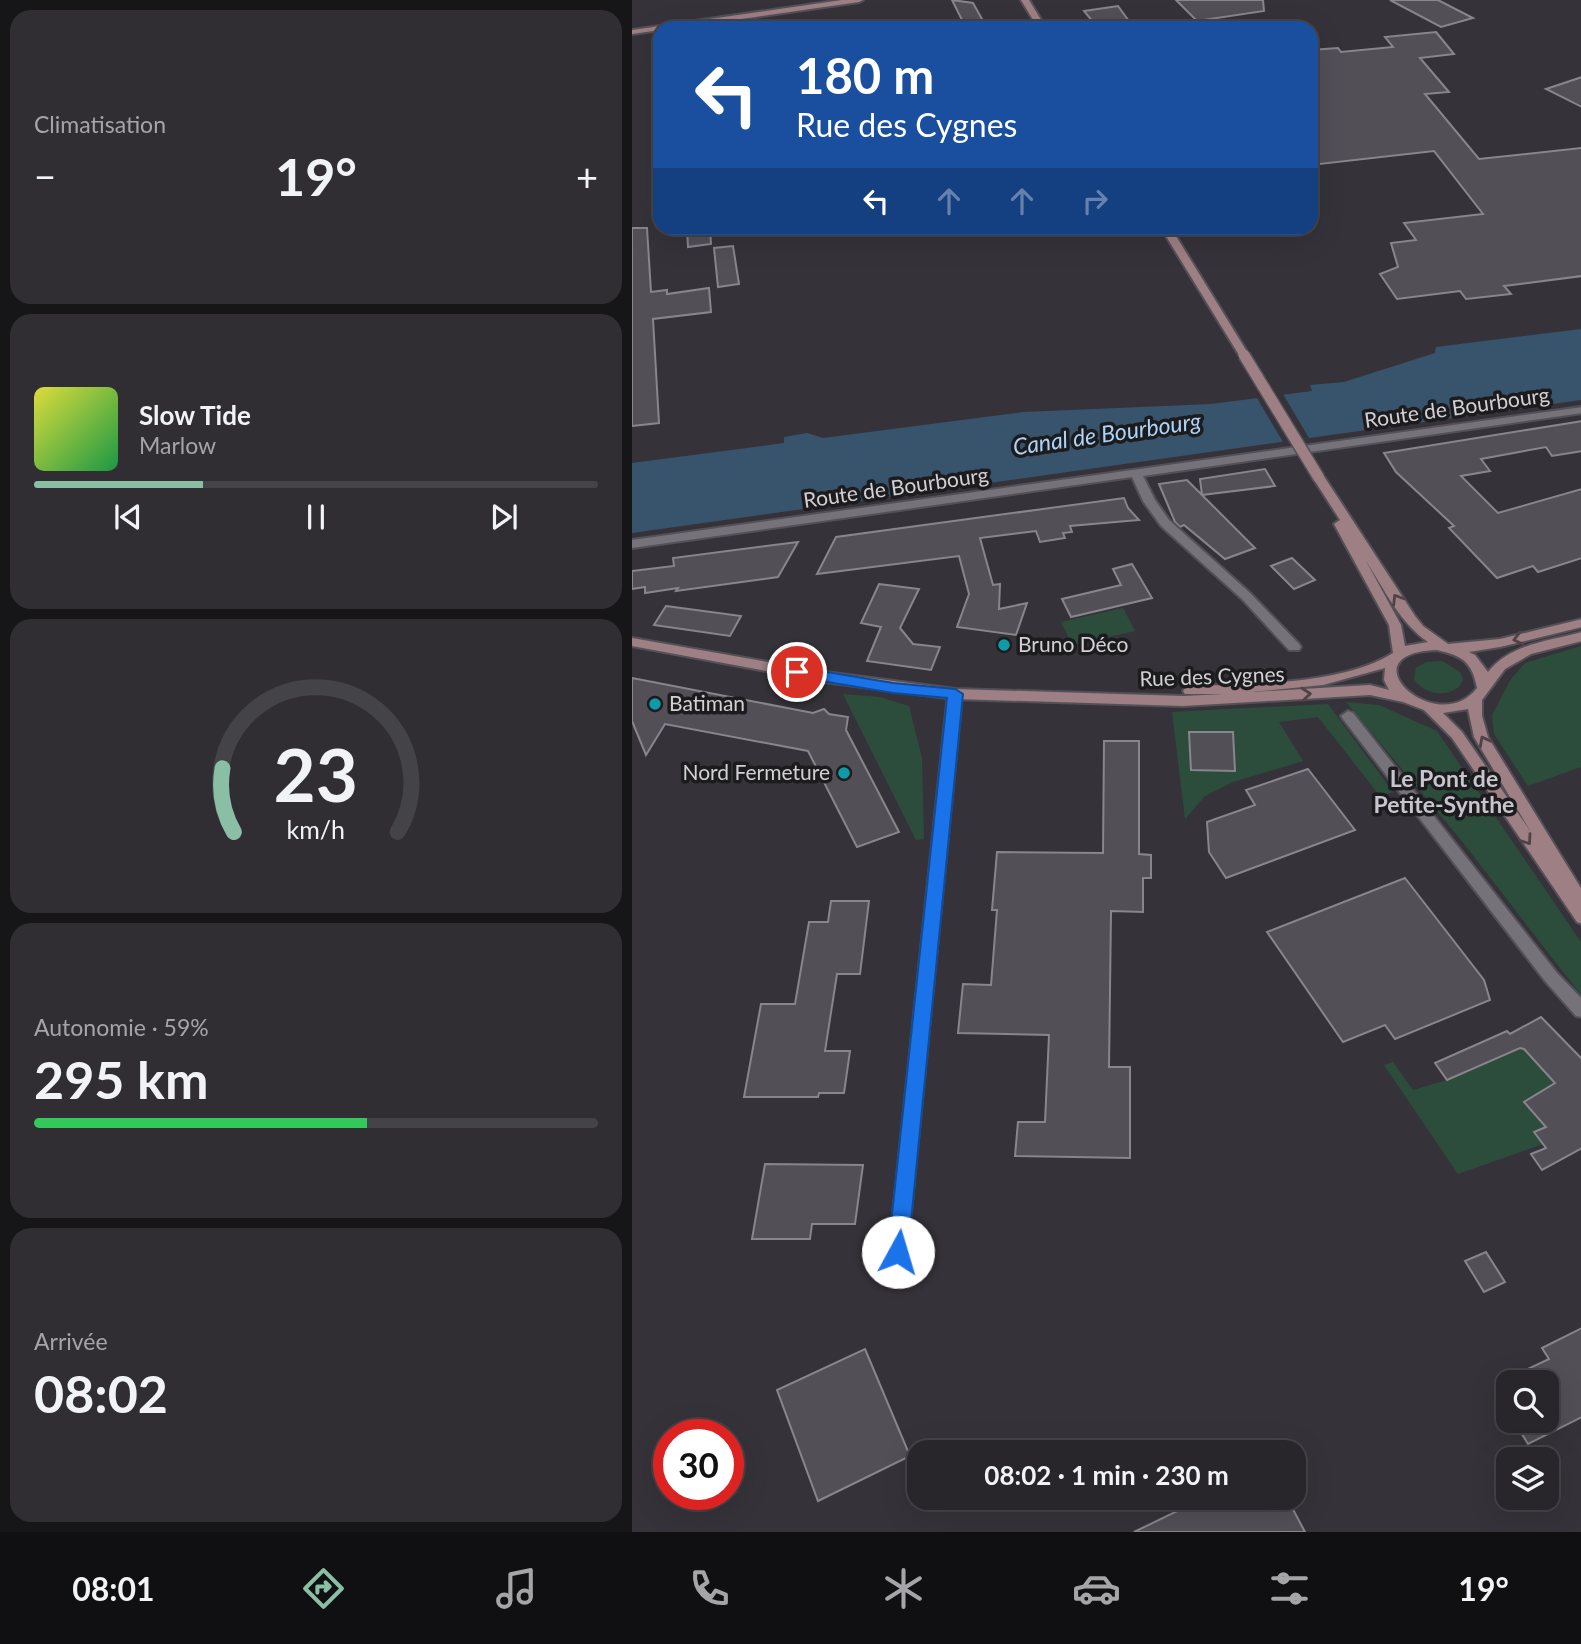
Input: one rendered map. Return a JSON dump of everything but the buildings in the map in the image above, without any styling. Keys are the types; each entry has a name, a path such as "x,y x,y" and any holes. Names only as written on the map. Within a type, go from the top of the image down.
{"street":[{"path":"710,21 859,0"},
{"path":"1025,0 1038,21"},
{"path":"632,32 653,29"},
{"path":"1170,235 1319,478 1410,620 1418,629 1448,648 1468,656 1478,667 1483,678 1476,722 1484,742 1581,904"},
{"name":"Route de Bourbourg","path":"632,544 1581,410"},
{"path":"1136,474 1153,509 1165,523 1246,596 1294,646"},
{"path":"1319,478 1357,559 1395,625 1397,657"},
{"path":"1581,623 1500,643 1448,648 1420,646 1397,657 1390,668 1391,680 1406,698 1428,707 1456,708 1479,693 1497,669 1510,659 1581,636"},
{"name":"Rue des Cygnes","path":"632,642 853,682 955,694 1202,700 1370,690 1406,698"},
{"name":"Rue des Cygnes","path":"1018,697 1135,694 1271,685 1347,675 1375,668 1397,657"},
{"path":"898,1252 955,694"},
{"path":"1428,707 1457,735 1581,918"},
{"path":"1348,716 1551,977 1581,1011"}],"green space":[{"path":"1123,608 1135,631 1072,645 1061,622"},
{"path":"1581,646 1581,767 1528,786 1494,734 1492,715 1511,679 1525,663"},
{"path":"1442,661 1460,672 1463,680 1459,687 1435,693 1423,688 1414,679 1416,668 1426,662"},
{"path":"843,694 880,697 909,706 922,758 924,839 916,840"},
{"path":"1346,702 1379,705 1437,731 1581,942 1581,995 1461,840"},
{"path":"1328,704 1393,792 1380,796 1318,717 1279,722 1303,761 1233,782 1205,796 1185,819 1172,712"},
{"path":"1533,1044 1540,1066 1560,1081 1524,1103 1546,1127 1534,1132 1543,1144 1458,1174 1384,1065 1393,1062 1413,1090 1447,1080"}],"water":[{"name":"Canal de Bourbourg","path":"1581,329 1581,400 632,533 632,463 784,443 784,437 807,433 823,438 1024,412 1211,404 1312,391 1310,385 1344,382 1435,353 1436,347"}],"pier":[{"path":"1283,394 1309,438 1283,442 1257,398"}],"place":[{"name":"Bruno Déco","path":"1004,645"},
{"name":"Batiman","path":"655,704"},
{"name":"Nord Fermeture","path":"844,773"}],"district":[{"name":"Le Pont de Petite-Synthe","path":"1444,792"}],"route":[{"path":"797,672 893,688 955,694 898,1252"}]}
